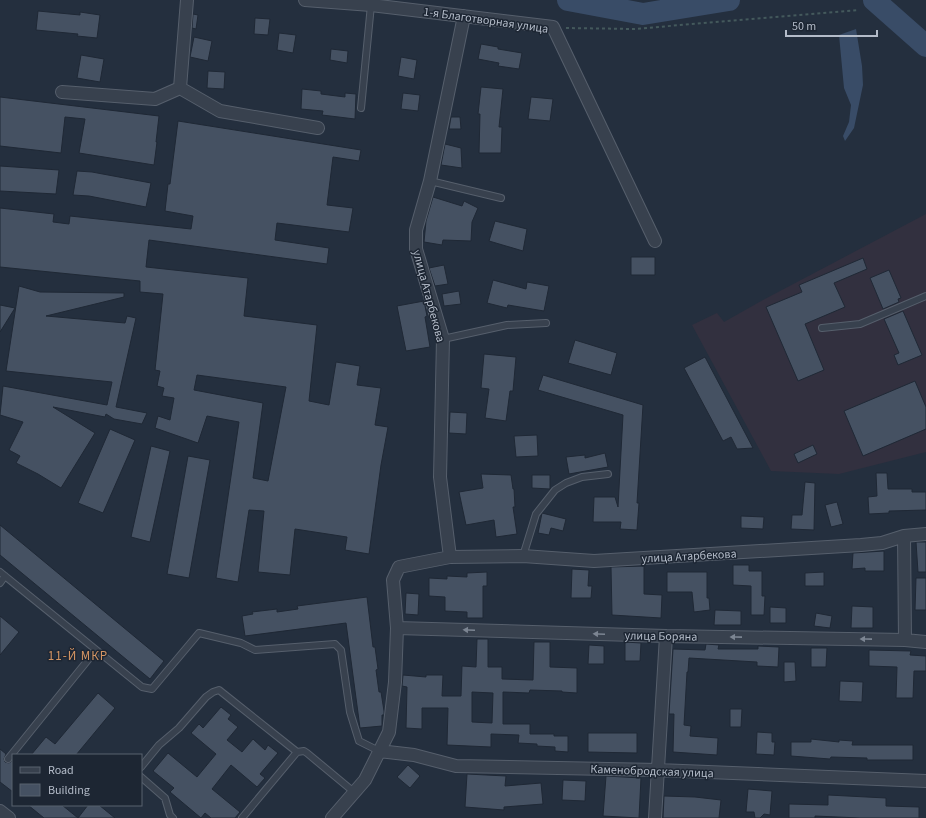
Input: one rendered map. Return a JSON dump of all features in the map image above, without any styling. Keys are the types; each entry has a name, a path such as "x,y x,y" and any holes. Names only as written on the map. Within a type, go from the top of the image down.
{"street":[{"path":"180,88 187,0"},
{"name":"1-я Благотворная улица","path":"305,0 371,5 552,27 655,241"},
{"name":"улица Атарбекова","path":"450,557 440,477 443,339 416,249 416,230 430,181 464,16"},
{"path":"62,92 155,99 180,88"},
{"path":"180,88 220,111 318,128"},
{"name":"улица Атарбекова","path":"397,628 393,580 399,567 450,557 523,556 594,562 860,545 882,543 904,536 926,534"},
{"path":"904,536 904,640"},
{"path":"332,818 365,780 388,732 396,682 397,628"},
{"name":"улица Боряна","path":"397,628 666,636 904,640 926,642"},
{"path":"655,818 666,636"},
{"name":"Каменобродская улица","path":"380,751 414,755 456,766 658,770 926,781"},
{"path":"0,811 8,818"}],"lane":[{"path":"361,108 371,5"},
{"path":"430,181 501,198"},
{"path":"822,328 860,324 926,296"},
{"path":"443,339 507,325 546,323"},
{"path":"523,556 536,514 555,490 582,477 608,474"},
{"path":"0,583 3,574 142,687 152,689 199,633 241,643 255,650 335,644 341,650 350,712 359,741 380,751"},
{"path":"8,759 96,650"},
{"path":"142,766 159,745 179,728 206,697 219,690 297,752"},
{"path":"242,818 297,752 304,751 307,753 354,792"},
{"path":"142,778 165,798 170,815 173,818"}],"path":[{"path":"552,27 634,29 858,10"}],"shaded area":[{"path":"926,214 926,452 839,474 771,471 692,325 717,313 724,322"}],"water":[{"path":"856,29 862,66 863,85 854,128 845,141 843,136 849,122 851,105 844,88 839,35"}],"building":[{"path":"38,11 80,15 80,12 100,15 97,38 77,36 78,34 36,30"},
{"path":"193,14 198,15 196,29 192,28"},
{"path":"255,18 270,19 268,35 254,34"},
{"path":"279,33 296,35 293,53 277,50"},
{"path":"194,37 212,41 208,61 190,57"},
{"path":"481,44 498,47 498,49 522,53 519,69 498,66 499,63 478,59"},
{"path":"331,49 348,51 347,63 330,60"},
{"path":"81,55 104,59 100,82 77,78"},
{"path":"401,57 417,60 414,79 398,76"},
{"path":"208,71 225,72 224,89 207,88"},
{"path":"481,87 503,89 499,127 502,127 501,153 479,153 480,114 478,114"},
{"path":"302,89 321,91 321,94 345,97 345,93 356,94 355,119 322,115 323,111 301,109"},
{"path":"403,93 420,95 418,111 401,109"},
{"path":"0,97 159,116 154,165 79,153 85,119 65,117 61,153 0,146"},
{"path":"531,97 553,99 550,121 528,119"},
{"path":"451,117 460,117 461,129 449,129"},
{"path":"178,121 361,150 359,161 333,157 327,205 353,208 349,232 277,223 275,240 329,248 327,264 149,240 146,267 248,278 244,316 317,325 309,401 329,405 336,362 360,366 357,385 381,388 375,425 388,427 381,465 369,554 345,550 347,537 295,529 290,575 258,572 264,511 249,510 238,582 216,578 239,422 207,416 198,443 155,428 158,416 170,420 174,398 162,396 164,388 157,386 160,371 155,370 163,294 140,292 140,281 0,267 0,208 54,214 53,222 69,224 70,216 191,229 193,216 165,211 168,184 170,184","holes":["197,375 286,387 268,481 253,478 263,403 194,390"]},
{"path":"445,144 461,148 462,168 441,165"},
{"path":"0,166 59,170 56,194 0,191"},
{"path":"77,171 92,172 151,183 146,207 89,196 73,195"},
{"path":"433,197 462,206 464,201 478,208 472,222 471,241 443,240 442,245 424,242 426,221"},
{"path":"495,221 527,229 523,251 489,241"},
{"path":"631,257 655,257 655,275 631,275"},
{"path":"863,258 867,269 834,283 845,307 805,324 824,370 798,381 766,307 802,292 799,285"},
{"path":"444,265 448,284 435,286 429,268"},
{"path":"889,270 901,298 898,299 899,302 883,309 870,278"},
{"path":"493,280 526,289 527,282 549,286 544,311 508,305 507,308 487,303"},
{"path":"19,286 40,292 124,293 124,297 46,316 125,323 127,316 136,318 116,407 147,413 142,424 114,419 106,414 105,417 53,407 95,433 61,488 16,463 20,456 9,450 23,422 0,415 3,386 107,405 112,382 6,371"},
{"path":"459,291 461,304 444,306 442,294"},
{"path":"424,301 430,347 406,351 397,306"},
{"path":"0,305 15,308 0,332"},
{"path":"903,311 922,355 898,365 894,355 899,353 884,319"},
{"path":"575,340 617,353 611,375 568,363"},
{"path":"484,354 516,357 513,391 510,391 506,421 485,418 489,389 481,388"},
{"path":"705,357 753,448 737,449 731,437 723,441 684,368"},
{"path":"543,375 643,405 637,503 639,503 637,530 620,529 621,522 593,522 594,497 615,497 618,507 623,415 538,390"},
{"path":"915,381 926,407 926,429 863,456 844,411"},
{"path":"450,412 467,413 466,434 449,433"},
{"path":"110,429 135,440 103,513 78,503"},
{"path":"537,435 538,456 516,457 514,436"},
{"path":"813,445 817,454 798,463 794,454"},
{"path":"151,446 170,451 150,542 131,537"},
{"path":"605,453 608,467 569,474 566,457 585,455 585,458"},
{"path":"188,456 210,460 189,578 167,574"},
{"path":"876,473 887,473 888,489 912,489 912,492 926,492 926,510 889,511 889,513 869,514 868,497 877,496"},
{"path":"481,474 511,475 514,489 515,507 513,507 517,534 496,537 494,520 466,525 459,492 483,488"},
{"path":"532,475 550,475 550,489 532,488"},
{"path":"805,482 815,483 814,530 791,529 792,515 802,515"},
{"path":"837,502 843,524 831,527 825,505"},
{"path":"542,513 566,519 563,531 551,528 549,535 538,533"},
{"path":"741,516 764,517 763,529 741,528"},
{"path":"0,525 164,661 150,679 0,555"},
{"path":"916,542 926,542 926,572 918,572"},
{"path":"884,551 884,571 865,571 865,568 852,569 853,553"},
{"path":"733,565 749,565 749,571 762,571 762,596 765,596 764,615 751,615 751,586 733,585"},
{"path":"644,566 644,594 662,595 661,618 612,615 611,567"},
{"path":"572,569 589,570 588,586 592,586 591,598 571,598"},
{"path":"487,572 487,586 483,586 483,618 467,618 467,612 445,611 445,597 429,596 429,578 447,579 447,576 467,577 467,573"},
{"path":"667,572 707,572 707,598 709,598 710,610 694,612 692,592 667,592"},
{"path":"824,572 824,586 805,586 805,573"},
{"path":"916,578 926,578 926,610 915,610"},
{"path":"406,593 419,594 418,615 405,614"},
{"path":"367,597 373,647 375,647 378,669 376,670 379,692 381,692 384,715 382,715 382,726 360,728 346,623 245,636 242,616 253,614 252,612 277,609 277,612 298,609 297,606"},
{"path":"852,606 873,607 873,628 851,628"},
{"path":"770,607 786,608 786,623 770,623"},
{"path":"715,610 741,611 741,625 714,625"},
{"path":"816,613 832,616 830,628 814,626"},
{"path":"0,616 19,632 0,655"},
{"path":"477,639 488,639 488,667 502,667 502,679 533,680 534,642 550,642 550,667 577,668 577,693 530,690 529,693 503,692 503,724 530,724 530,734 554,734 554,736 568,736 568,752 555,751 555,747 518,743 519,735 491,734 491,747 447,745 448,708 422,708 422,729 406,728 407,687 402,686 403,675 426,677 426,675 443,675 442,696 461,696 462,666 476,667","holes":["472,692 493,693 492,723 472,722"]},
{"path":"625,642 641,643 640,661 625,661"},
{"path":"706,644 719,645 718,649 758,649 758,646 779,647 778,667 757,666 757,662 689,658 684,725 691,726 690,736 718,738 717,755 673,752 674,714 669,714 673,649 705,650"},
{"path":"589,645 604,646 604,664 588,664"},
{"path":"811,648 827,648 826,667 811,667"},
{"path":"869,650 911,651 910,655 926,656 926,671 914,671 913,698 896,698 897,667 869,666"},
{"path":"784,662 795,662 796,681 784,682"},
{"path":"840,681 863,682 862,702 839,701"},
{"path":"98,693 115,708 77,754 32,754 46,737 55,744"},
{"path":"221,707 231,715 228,719 238,727 227,740 242,752 253,739 265,750 268,745 278,753 260,774 265,778 257,787 231,765 212,789 240,812 235,818 211,818 205,813 201,818 170,792 174,788 153,771 168,753 197,777 216,754 191,733 199,724 203,728"},
{"path":"730,709 742,709 741,727 730,727"},
{"path":"757,732 772,733 772,742 775,742 774,755 756,754"},
{"path":"588,733 637,733 637,753 588,752"},
{"path":"811,739 839,742 839,740 853,741 852,745 913,745 913,760 867,760 867,758 831,757 830,759 791,756 791,742 811,742"},
{"path":"0,749 6,754 4,759 5,762 9,763 12,761 12,791 0,782"},
{"path":"408,765 420,776 410,788 397,777"},
{"path":"467,774 506,776 505,786 541,783 543,804 504,807 504,810 465,807"},
{"path":"606,776 641,778 639,818 603,816"},
{"path":"563,780 586,781 585,801 562,800"},
{"path":"748,789 772,791 770,815 764,814 760,818 755,818 754,812 746,812"},
{"path":"828,795 886,798 886,806 919,807 919,818 815,816 815,818 789,818 789,804 828,805"},
{"path":"664,796 721,800 719,818 663,818"},
{"path":"29,806 63,806 78,818 44,818"},
{"path":"87,806 100,806 115,818 78,818"}],"waterway":[{"path":"568,0 643,14 729,0"},
{"path":"874,0 926,46"}],"district":[{"name":"11-Й МКР","path":"78,655"}]}
